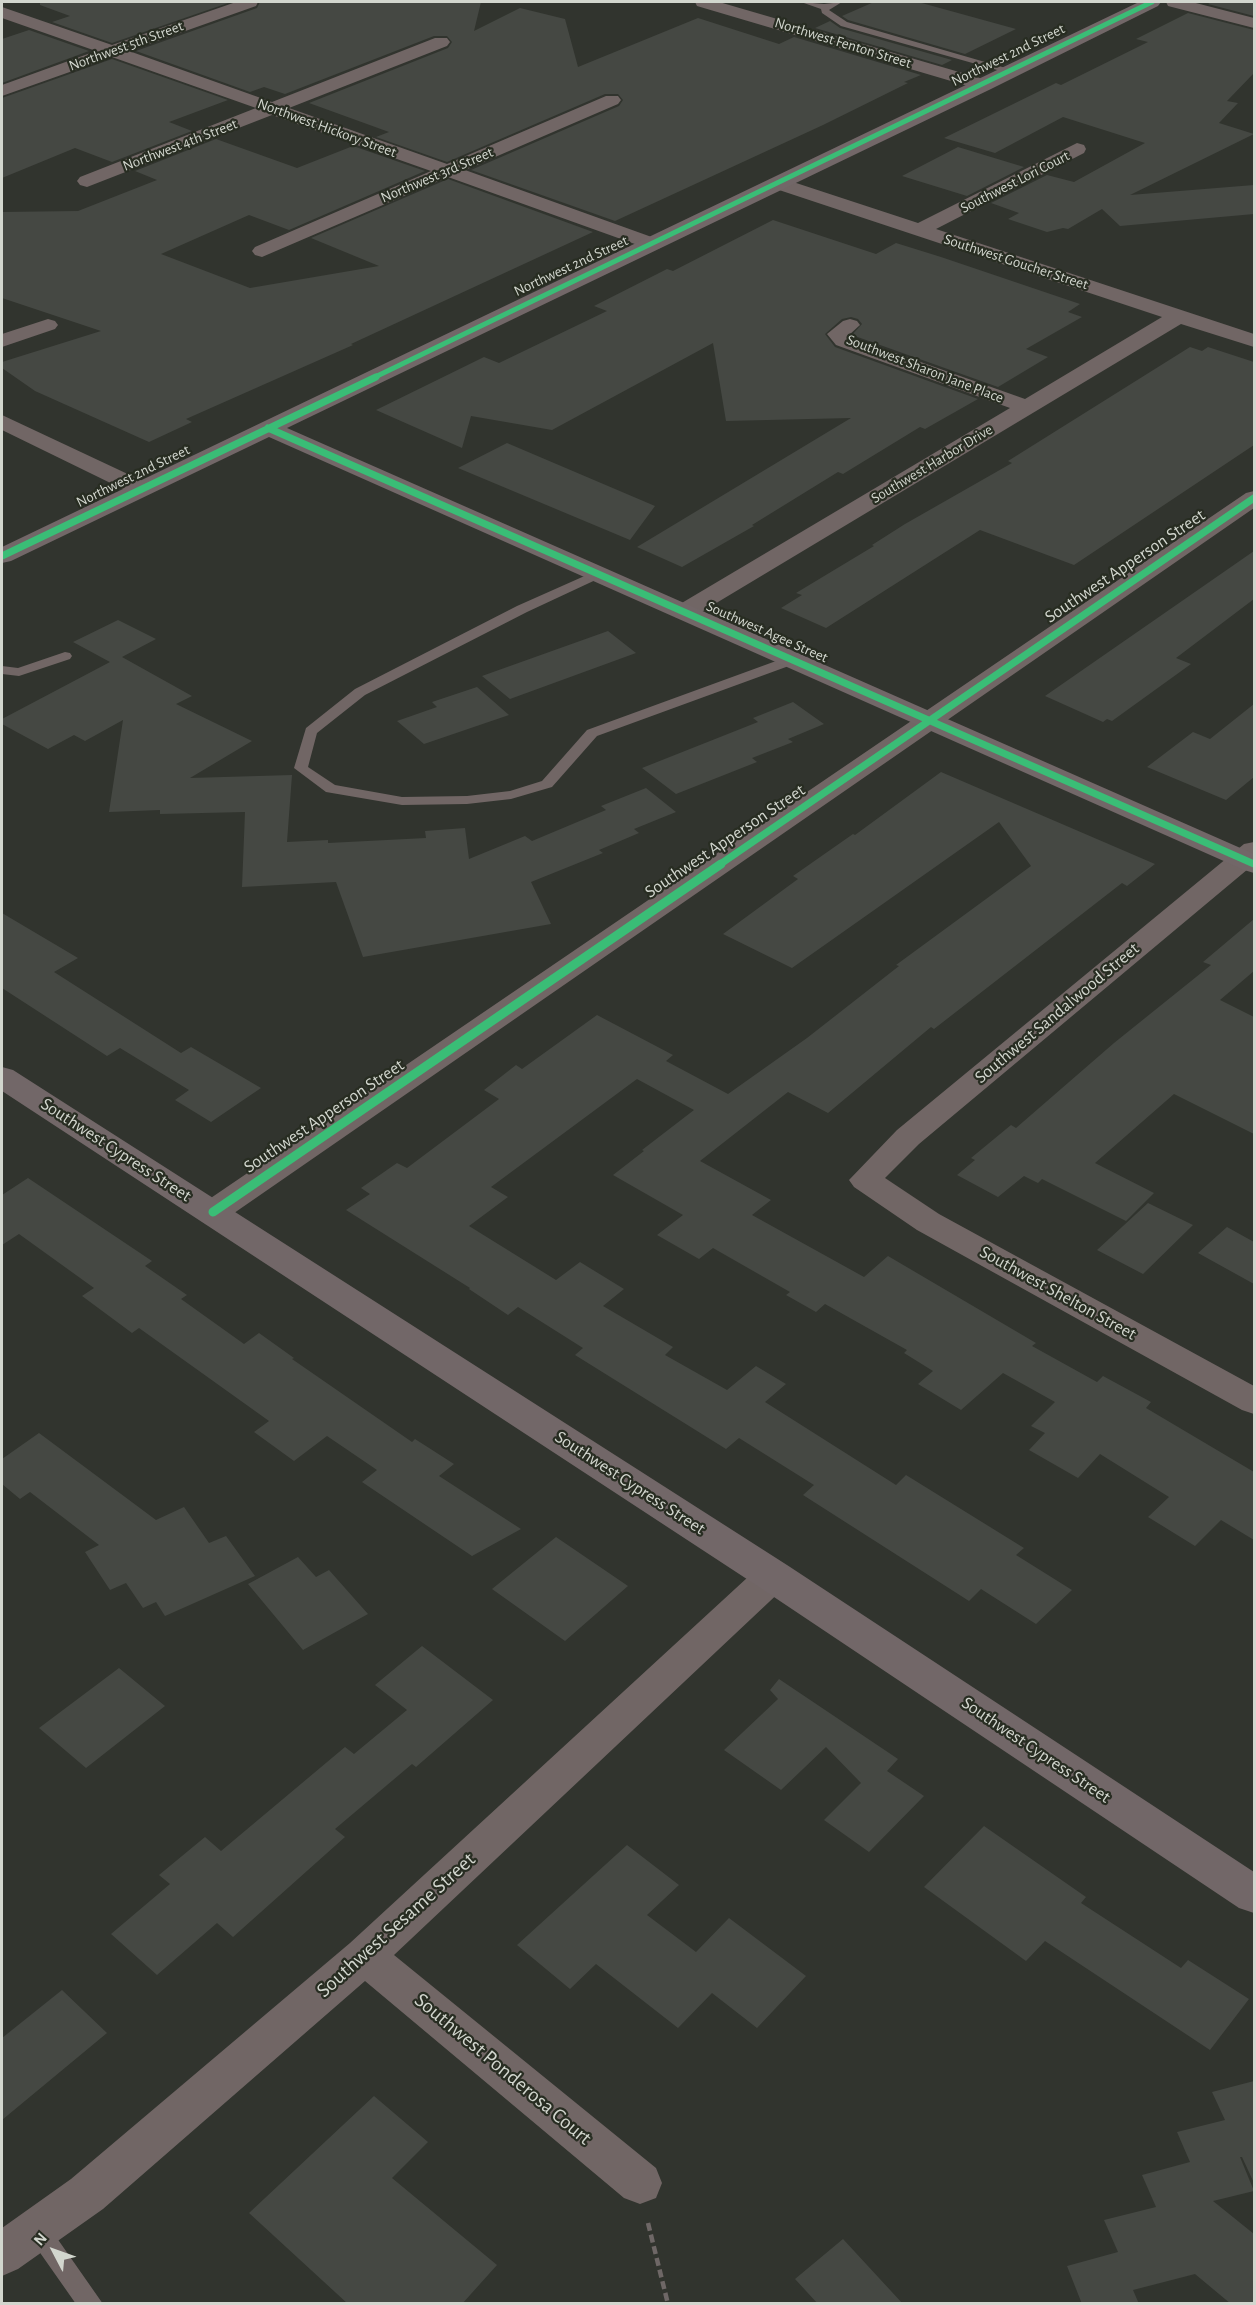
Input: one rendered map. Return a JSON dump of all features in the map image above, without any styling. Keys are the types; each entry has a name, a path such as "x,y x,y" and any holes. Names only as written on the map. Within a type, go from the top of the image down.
{"main road":[{"name":"Northwest 2nd Street","path":"2,556 984,85 1152,2"},
{"name":"Southwest Agee Street","path":"268,428 792,660 1251,858"},
{"name":"Southwest Cypress Street","path":"2,1078 213,1212 1251,1885"}],"street":[{"name":"Northwest 5th Street","path":"2,91 250,2"},
{"name":"Northwest Fenton Street","path":"703,2 984,85"},
{"path":"1174,2 1254,23"},
{"name":"Northwest Hickory Street","path":"2,12 653,244"},
{"name":"Northwest 4th Street","path":"87,181 441,42"},
{"name":"Northwest 3rd Street","path":"262,251 612,100"},
{"name":"Southwest Lori Court","path":"920,230 1077,149"},
{"name":"Southwest Goucher Street","path":"777,183 1254,341"},
{"name":"Southwest Harbor Drive","path":"684,612 1179,316"},
{"path":"2,341 48,325"},
{"name":"Southwest Sharon Jane Place","path":"850,325 837,334 843,341 1028,407"},
{"path":"2,422 141,489"},
{"name":"Southwest Apperson Street","path":"213,1212 1254,498"},
{"name":"Southwest Sandalwood Street","path":"865,1180 908,1137 1251,858"},
{"name":"Southwest Shelton Street","path":"865,1180 928,1222 1254,1401"},
{"name":"Southwest Sesame Street","path":"2,2253 87,2194 365,1956 773,1576"},
{"name":"Southwest Ponderosa Court","path":"365,1956 640,2183"}],"lane":[{"path":"805,2 825,7 838,2"},
{"path":"825,7 825,11 844,24 1011,71"},
{"path":"598,574 522,609 360,692 311,731 301,768 331,789 402,801 467,800 511,795 547,784 592,733 792,660"},
{"path":"2,670 19,672 65,656"},
{"path":"37,2229 91,2304"}],"path":[{"path":"640,2183 661,2282 668,2304"}],"building":[{"path":"40,2 231,2 112,43 52,22 70,16 40,5"},
{"path":"260,2 481,2 474,31 520,8 565,19 578,67 698,18 779,44 794,37 921,75 823,125 615,221 471,170 619,106 623,100 618,94 605,94 447,162 376,137 389,132 309,103 448,48 452,42 447,36 434,36 285,94 264,87 250,92 136,51 257,8"},
{"path":"874,2 918,2 1016,29 965,54 848,20 842,16"},
{"path":"1212,2 1254,2 1254,16 1208,4"},
{"path":"1188,13 1254,30 1254,73 1227,101 1238,103 1219,123 1254,134 1130,195 1254,185 1254,214 1120,226 1102,209 1068,229 1047,232 1008,219 1019,213 991,203 1047,175 1074,182 1145,143 1063,117 995,153 944,138 1056,83 1061,85 1148,42 1136,39"},
{"path":"830,21 840,28 952,60 942,65 815,28"},
{"path":"29,30 89,51 2,83 2,39"},
{"path":"112,59 228,100 169,122 192,131 112,162 75,148 2,178 2,98"},
{"path":"216,139 297,168 353,146 425,171 289,230 249,215 161,254 250,288 379,266 311,238 448,179 593,232 351,344 353,345 186,419 192,422 149,442 35,391 2,368 2,362 101,331 2,298 2,212 78,211 157,180 135,171"},
{"path":"958,147 1024,167 967,196 902,176"},
{"path":"773,220 876,254 896,243 941,257 1080,304 1068,312 1082,317 1026,349 1048,357 998,387 852,335 862,324 858,319 851,317 842,319 825,334 835,347 978,399 925,429 920,427 843,474 838,472 752,525 754,526 682,567 637,547 851,418 726,421 713,343 552,430 471,416 462,448 376,410 484,357 499,363 607,311 594,306 667,269 673,271"},
{"path":"1190,347 1202,351 1208,347 1254,362 1254,445 1074,565 980,530 826,628 781,608 802,595 796,593 874,546 872,545 905,524 1012,463 1008,461"},
{"path":"507,443 655,506 630,540 458,468"},
{"path":"1254,551 1254,599 1176,658 1191,664 1112,721 1107,719 1103,722 1045,696"},
{"path":"118,620 156,639 122,657 192,696 176,704 252,741 190,778 292,775 287,842 328,840 328,843 426,838 425,831 465,828 469,859 525,836 532,841 606,810 601,806 646,788 676,812 634,829 639,833 599,850 603,853 531,882 551,924 363,957 336,882 242,887 245,812 160,814 160,810 109,812 123,720 85,741 74,735 48,749 2,724 2,719 110,662 73,642"},
{"path":"608,631 636,653 510,699 482,676"},
{"path":"477,687 509,715 424,744 397,721 437,707 432,702"},
{"path":"793,702 824,724 788,739 793,742 752,758 757,762 676,794 642,768 758,722 753,718"},
{"path":"1254,704 1254,777 1226,800 1147,767 1193,732 1210,739"},
{"path":"941,772 1155,864 1127,886 1122,883 934,1029 931,1027 828,1113 788,1092 700,1161 771,1200 752,1215 864,1277 888,1256 1036,1343 1032,1346 1097,1382 1103,1376 1151,1402 1146,1408 1254,1472 1254,1540 1221,1520 1195,1546 1148,1517 1169,1497 1100,1454 1078,1478 1029,1450 1045,1433 1031,1426 1055,1402 1003,1373 961,1410 918,1384 933,1371 904,1353 907,1350 825,1304 816,1312 786,1295 790,1292 713,1248 699,1259 657,1235 683,1215 613,1175 694,1110 637,1079 491,1187 508,1197 469,1226 556,1280 580,1262 624,1289 603,1306 673,1347 665,1355 727,1390 756,1366 786,1384 765,1402 896,1485 906,1475 1024,1548 1016,1555 1072,1590 1036,1624 981,1589 969,1601 803,1495 814,1485 739,1438 726,1449 575,1355 583,1348 518,1307 508,1315 470,1288 346,1210 370,1194 361,1188 397,1163 407,1168 499,1099 484,1090 516,1065 522,1069 597,1015 673,1055 666,1061 728,1094 807,1038 899,966 896,965 1031,866 999,822 792,968 723,934 798,879 793,876 853,834 855,835"},
{"path":"2,913 78,958 54,972 181,1053 191,1047 261,1088 211,1122 175,1100 189,1090 120,1048 107,1056 2,988"},
{"path":"1254,919 1254,971 1220,1000 1254,1017 1254,1134 1174,1094 1095,1163 1154,1193 1126,1221 1042,1179 1038,1183 1024,1176 998,1197 957,1175 975,1160 971,1158 1011,1125 1016,1128 1114,1043 1211,965 1203,962"},
{"path":"28,1178 152,1261 145,1266 187,1295 181,1299 244,1344 259,1333 294,1358 292,1359 412,1442 415,1439 454,1464 439,1476 521,1529 472,1556 362,1482 377,1470 327,1436 294,1461 254,1432 269,1421 139,1328 132,1333 82,1296 94,1288 19,1234 2,1245 2,1195"},
{"path":"1148,1203 1193,1225 1143,1274 1097,1250"},
{"path":"1227,1227 1254,1242 1254,1284 1198,1253"},
{"path":"39,1433 156,1520 184,1507 209,1543 226,1536 255,1576 165,1616 156,1602 143,1608 126,1583 110,1590 85,1552 99,1545 30,1492 20,1499 2,1484 2,1459"},
{"path":"556,1537 628,1586 565,1641 492,1589"},
{"path":"298,1557 316,1577 329,1570 368,1614 303,1650 248,1584"},
{"path":"422,1646 493,1700 416,1767 412,1764 335,1829 345,1837 233,1937 217,1923 157,1975 111,1934 170,1884 159,1875 205,1837 221,1851 345,1747 354,1754 407,1710 375,1685"},
{"path":"119,1668 165,1706 86,1768 39,1728"},
{"path":"779,1679 898,1759 887,1771 924,1796 869,1852 824,1820 861,1783 826,1747 781,1790 724,1750 778,1699 770,1690"},
{"path":"984,1826 1086,1897 1081,1903 1181,1968 1188,1960 1249,1999 1210,2050 1045,1941 1026,1961 924,1887"},
{"path":"627,1845 679,1885 647,1915 696,1952 729,1918 806,1976 757,2028 712,1993 678,2028 596,1964 570,1989 517,1945"},
{"path":"62,1990 107,2033 2,2120 2,2038"},
{"path":"1254,2081 1254,2183 1240,2157 1254,2191 1213,2201 1254,2234 1254,2304 1231,2304 1195,2274 1133,2290 1139,2304 1082,2304 1067,2266 1118,2252 1104,2220 1156,2207 1142,2175 1190,2162 1177,2132 1225,2120 1212,2092"},
{"path":"374,2096 428,2142 392,2178 497,2265 462,2304 348,2304 249,2213"},
{"path":"843,2239 903,2304 818,2304 795,2279"}],"cycle path":[{"path":"2,556 984,85 1152,2"},
{"path":"268,428 1254,864"},
{"path":"213,1212 1254,498"}]}
